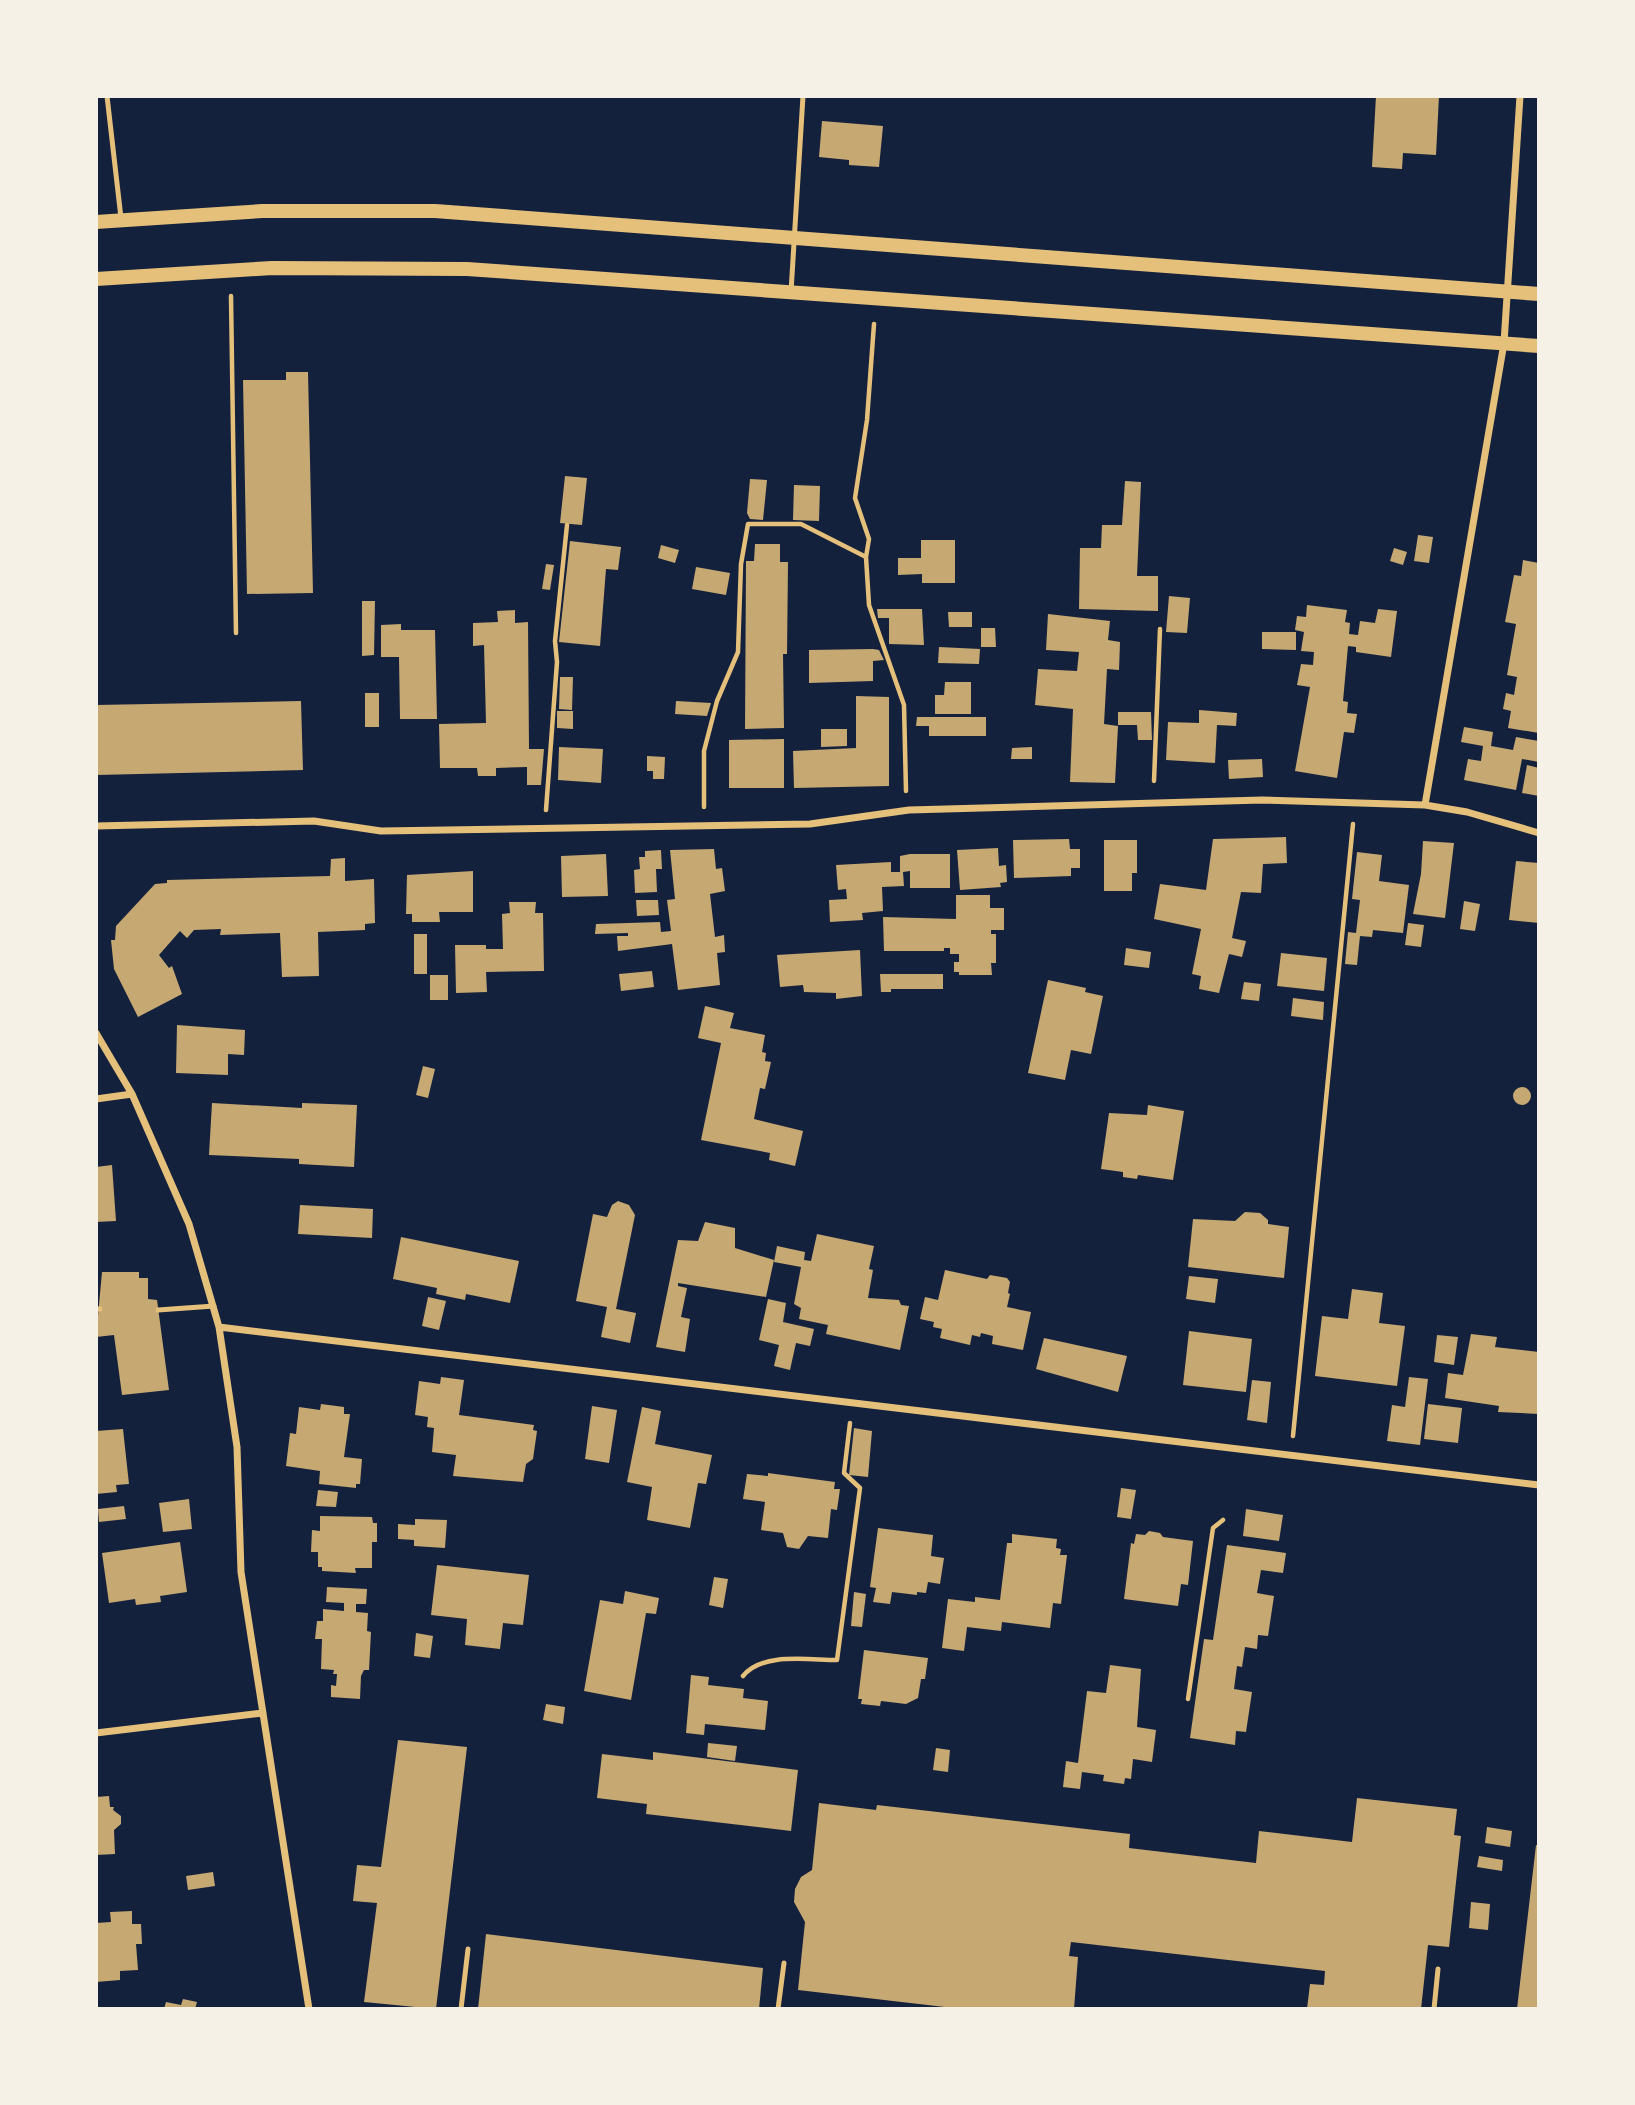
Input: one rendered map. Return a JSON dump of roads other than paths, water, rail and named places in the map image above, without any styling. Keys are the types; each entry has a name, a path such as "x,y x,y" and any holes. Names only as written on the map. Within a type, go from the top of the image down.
{"main road":[{"path":"96,222 121,218 262,211 435,211 1539,294"},
{"path":"96,279 231,270 467,270 1539,346"}],"street":[{"path":"1425,805 1504,343 1520,96"},
{"path":"96,827 314,821 381,831 810,824 906,810 1153,803 1355,802 1425,805 1539,833"},
{"path":"96,1033 132,1094 189,1224 219,1327 237,1447 242,1572 309,2009"},
{"path":"96,1099 132,1094"},
{"path":"219,1327 1539,1485"},
{"path":"96,1733 263,1713"}],"lane":[{"path":"107,96 121,218"},
{"path":"791,292 803,96"},
{"path":"158,1310 214,1306"},
{"path":"461,2009 468,1949"},
{"path":"778,2009 784,1963"},
{"path":"1434,2009 1438,1969"}]}
